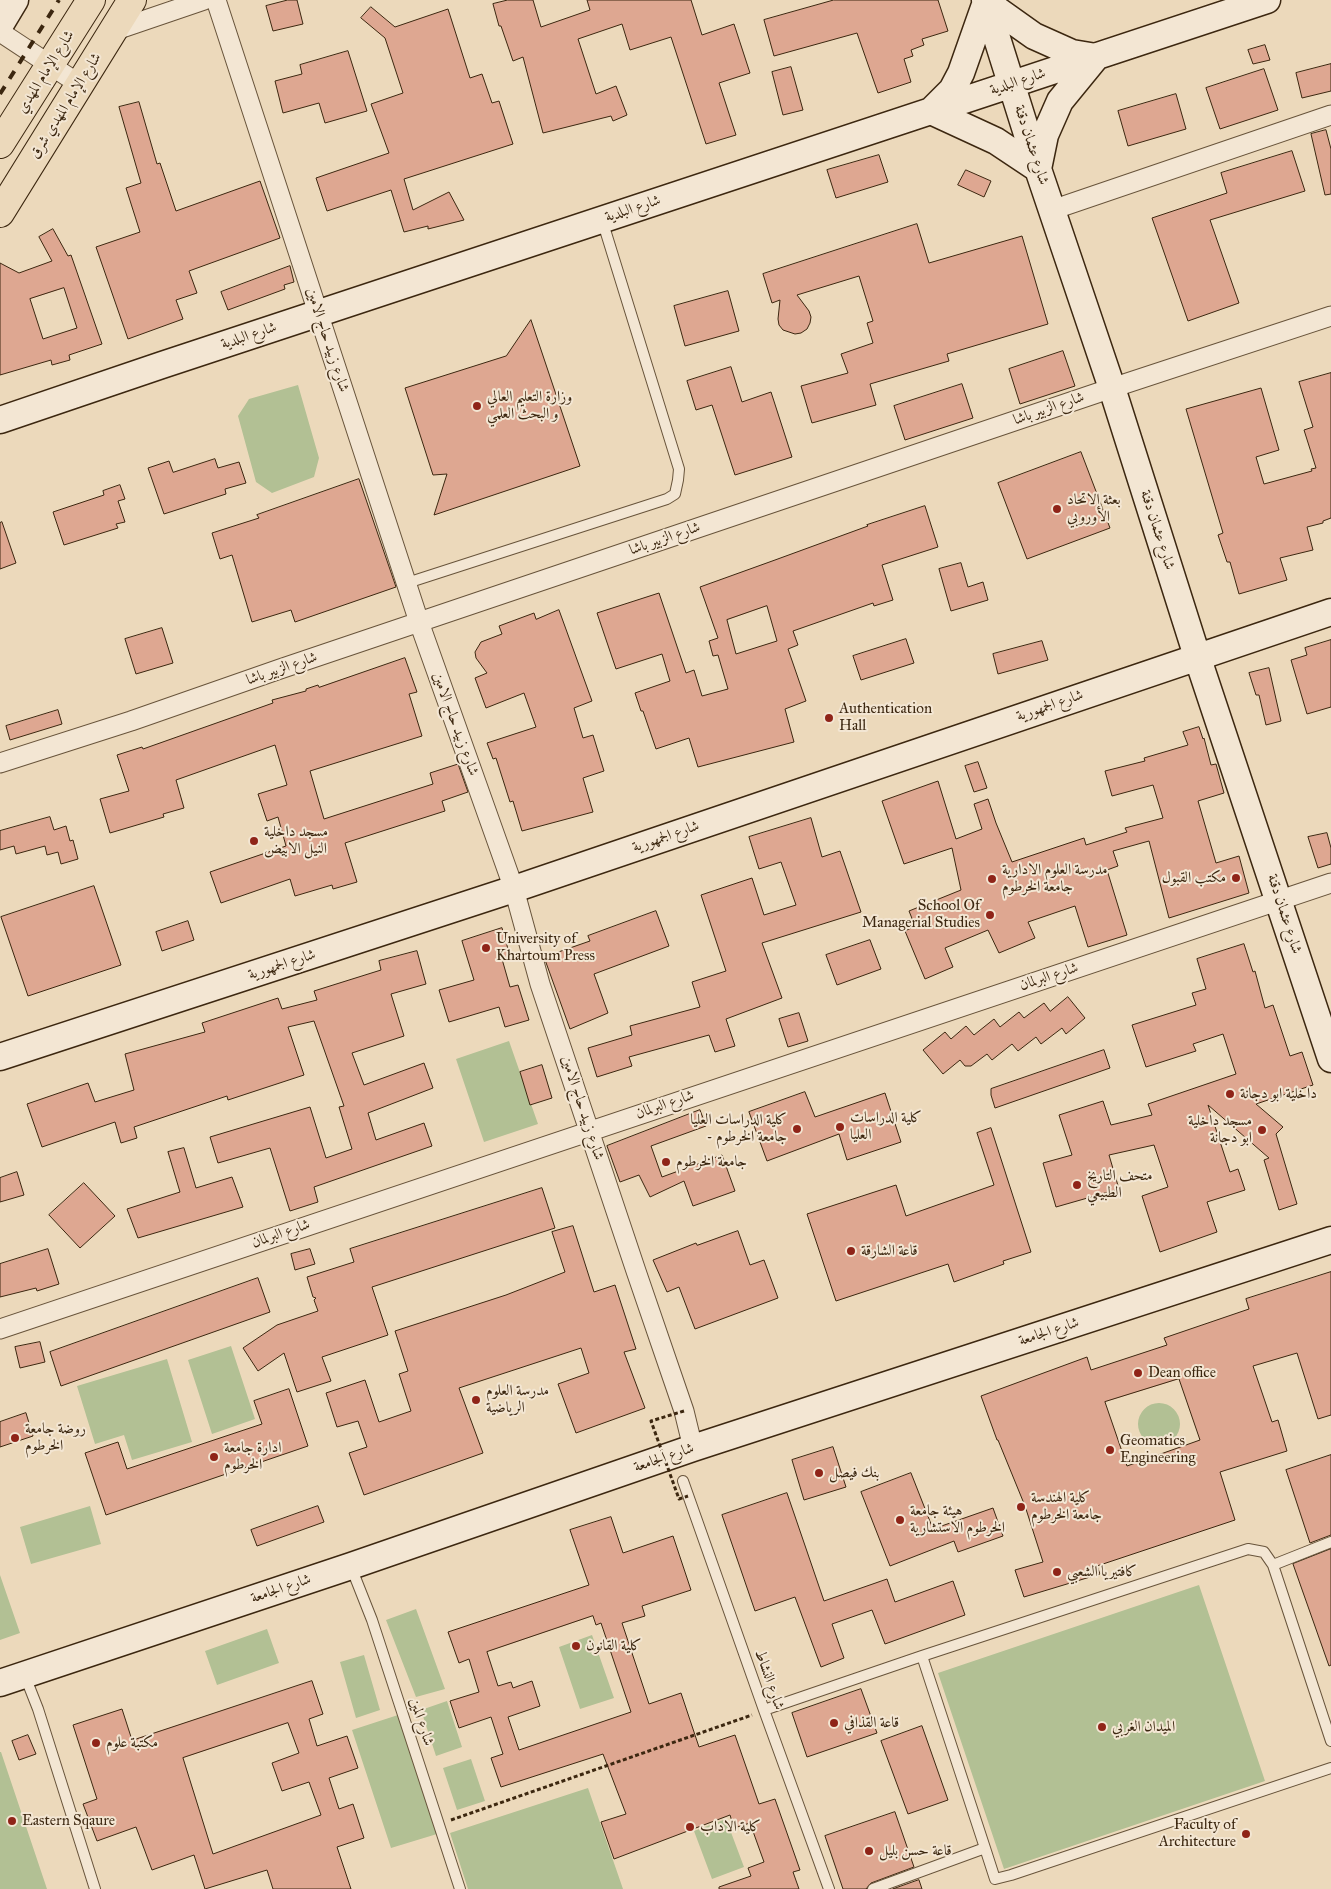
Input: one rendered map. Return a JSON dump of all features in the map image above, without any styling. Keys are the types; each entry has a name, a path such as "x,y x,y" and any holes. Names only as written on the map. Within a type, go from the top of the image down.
{"main road":[{"name":"شارع الإمام المهدي","path":"0,144 91,0"},
{"name":"شارع الإمام المهدي شرق","path":"0,213 132,0"}],"street":[{"path":"0,25 14,0"},
{"path":"113,32 204,0"},
{"name":"شارع زبيد حاج الامين","path":"216,0 419,622 514,889 540,984 684,1411 693,1448"},
{"name":"شارع البلدية","path":"0,420 1267,0"},
{"path":"986,1 1034,36 1072,53 1096,57 1060,102 1045,135 1038,169 996,141 932,111 952,90 961,73 986,1"},
{"name":"شارع عثمان دقنة","path":"986,1 1038,169 1112,388 1197,656 1331,1059"},
{"path":"0,32 80,84"},
{"path":"1052,210 1331,115"},
{"name":"شارع الزبير باشا","path":"0,763 131,722 419,622 1331,316"},
{"name":"شارع الجمهورية","path":"0,1057 514,889 1331,612"},
{"name":"شارع البرلمان","path":"0,1329 1331,883"},
{"name":"شارع الجامعة","path":"12,1679 351,1566 693,1448 1331,1240"}],"lane":[{"path":"407,583 667,499 675,494 678,469 602,220"},
{"name":"شارع النشاط","path":"683,1481 829,1889"},
{"path":"1273,1565 1331,1542"},
{"path":"764,1710 1248,1549 1264,1552 1273,1565 1331,1741"},
{"name":"شارع المين","path":"351,1566 372,1620 460,1889"},
{"path":"922,1656 994,1879 1011,1875 1331,1768"},
{"path":"12,1679 38,1709 95,1889"},
{"path":"872,1889 985,1848"}],"path":[{"path":"684,1411 651,1422 679,1499 688,1496"},
{"path":"439,1824 764,1710"}],"green space":[{"path":"298,385 319,458 314,477 272,493 256,482 238,416 249,399"},
{"path":"509,1041 538,1124 484,1142 456,1059"},
{"path":"231,1346 255,1419 212,1434 188,1360"},
{"path":"167,1359 192,1442 132,1460 124,1435 95,1444 77,1386"},
{"path":"1163,1403 1171,1406 1177,1412 1180,1424 1177,1436 1171,1442 1155,1445 1147,1442 1141,1436 1138,1420 1141,1412 1147,1406"},
{"path":"90,1506 101,1544 31,1564 20,1527"},
{"path":"0,1575 20,1633 0,1640"},
{"name":"الميدان الغربي","path":"1199,1585 1265,1781 1004,1869 938,1673"},
{"path":"416,1609 445,1689 416,1697 386,1620"},
{"path":"267,1629 279,1663 217,1685 205,1651"},
{"path":"592,1635 614,1698 580,1709 559,1647"},
{"path":"364,1655 380,1710 356,1718 340,1662"},
{"path":"447,1701 462,1747 436,1756 421,1710"},
{"path":"398,1715 437,1834 391,1848 352,1730"},
{"name":"Eastern Sqaure","path":"1,1752 47,1889 0,1889"},
{"path":"471,1759 485,1801 457,1810 443,1768"},
{"path":"588,1788 623,1889 468,1889 450,1833"},
{"path":"726,1819 744,1867 712,1879 694,1831"}],"building":[{"path":"288,0 297,0 303,24 273,31 266,6"},
{"path":"508,0 533,0 541,27 590,10 587,0 691,0 702,35 734,24 750,73 719,83 736,135 706,144 671,37 630,50 622,24 578,39 596,94 616,86 627,115 613,121 611,116 543,133 523,57 513,61 501,26 499,26 493,4"},
{"path":"834,0 938,0 948,31 922,39 924,45 911,50 913,56 904,59 911,82 878,93 857,33 774,56 764,20"},
{"path":"371,7 395,27 448,9 470,78 482,74 492,103 499,101 513,144 404,179 413,210 449,192 464,220 428,229 428,226 404,232 391,190 327,211 316,178 389,153 371,104 403,93 385,38 361,18"},
{"path":"1265,45 1270,60 1253,64 1248,50"},
{"path":"348,51 367,111 325,123 319,103 283,113 275,81 302,74 300,65"},
{"path":"1331,64 1331,91 1302,98 1296,73"},
{"path":"791,67 803,110 783,115 772,72"},
{"path":"1264,69 1278,110 1220,129 1206,88"},
{"path":"1176,94 1186,129 1128,146 1118,111"},
{"path":"139,102 157,164 160,163 176,211 260,181 280,238 189,271 197,293 176,300 183,319 128,339 96,247 140,232 126,188 141,183 119,107"},
{"path":"1326,130 1331,149 1331,194 1325,195 1311,134"},
{"path":"1292,151 1305,191 1210,220 1239,303 1188,321 1152,218 1227,193 1221,173"},
{"path":"879,155 888,182 836,198 827,170"},
{"path":"966,170 991,181 984,197 958,185"},
{"path":"917,224 929,263 1022,236 1048,324 947,354 949,361 870,384 876,405 812,423 801,386 848,373 841,354 873,343 867,323 873,321 859,276 797,295 809,311 811,317 807,329 795,334 783,330 779,325 780,300 772,303 763,274"},
{"path":"53,229 68,256 71,255 102,344 69,355 70,360 52,365 51,360 0,375 0,263 19,273 52,261 39,237","holes":["64,288 77,328 43,339 30,299"]},
{"path":"290,266 294,282 284,285 285,289 228,310 221,292"},
{"path":"728,291 739,331 685,346 674,306"},
{"path":"531,320 580,466 434,515 447,474 433,475 405,388 506,356"},
{"path":"1063,351 1075,386 1020,404 1009,369"},
{"path":"731,367 742,402 771,392 792,457 735,475 712,405 696,410 687,381"},
{"path":"1331,373 1331,518 1323,521 1323,523 1307,527 1313,550 1280,558 1287,580 1239,594 1230,562 1227,562 1218,535 1223,533 1186,409 1261,388 1279,450 1256,457 1264,484 1312,471 1311,469 1316,468 1304,430 1313,427 1299,382"},
{"path":"962,384 973,418 905,440 894,406"},
{"path":"1081,452 1110,528 1027,559 998,483"},
{"path":"215,459 218,468 239,462 246,483 225,489 226,494 164,514 148,468 169,461 173,472"},
{"path":"359,479 396,587 295,622 291,610 252,622 232,555 220,559 212,533 259,518 257,515"},
{"path":"120,485 125,499 118,501 125,522 116,524 118,528 64,545 53,512 104,495 103,491"},
{"path":"925,506 938,547 882,565 893,600 874,606 873,603 793,631 798,645 788,649 806,701 785,709 794,742 698,767 689,738 656,749 635,693 670,681 662,654 616,669 597,613 659,593 686,673 694,670 702,696 728,689 718,655 713,656 709,641 718,638 700,587 867,525","holes":["767,606 777,641 736,654 727,620"]},
{"path":"2,522 16,563 0,569 0,523"},
{"path":"961,563 968,587 983,582 988,600 951,611 939,569"},
{"path":"559,610 592,701 574,708 583,738 593,735 604,771 583,778 593,812 522,831 513,801 510,802 496,758 493,759 487,743 536,727 524,693 486,708 475,678 487,673 476,658 475,652 481,642 502,634 499,626 534,613 536,619"},
{"path":"162,628 173,663 136,674 125,639"},
{"path":"906,639 914,663 861,680 853,656"},
{"path":"1331,640 1331,707 1307,714 1291,660 1307,655 1305,648"},
{"path":"1042,641 1048,660 998,674 993,654"},
{"path":"405,658 417,692 409,694 422,736 310,771 324,819 433,784 430,773 458,764 468,792 442,801 445,811 345,843 357,882 333,889 332,885 295,896 290,879 221,903 210,872 286,846 278,817 267,821 258,794 287,785 275,745 176,780 184,808 163,814 164,817 110,833 100,799 129,791 117,755 142,747 143,749 273,703 272,700 306,691 306,689 318,685 319,687"},
{"path":"1269,668 1281,721 1266,725 1259,695 1256,695 1249,673"},
{"path":"58,710 62,724 10,740 6,726"},
{"path":"1199,727 1211,765 1216,764 1224,793 1198,801 1216,863 1239,856 1249,893 1169,918 1149,841 1113,851 1118,866 1107,870 1127,935 1088,947 1075,906 1028,922 1035,938 999,953 988,930 945,948 953,967 925,979 905,931 915,926 909,911 961,890 952,848 904,864 882,801 938,781 956,839 982,829 974,804 988,799 1012,862 1084,838 1086,845 1127,832 1125,828 1163,818 1153,785 1112,796 1105,771 1145,761 1144,758 1188,745 1183,732"},
{"path":"978,762 987,788 974,792 965,766"},
{"path":"50,817 54,830 66,826 70,841 73,840 78,859 61,864 58,852 47,855 45,846 16,854 14,846 0,850 0,831"},
{"path":"811,818 822,857 840,851 861,912 762,943 782,998 726,1019 735,1046 715,1052 709,1035 629,1057 632,1066 597,1077 588,1048 632,1035 630,1026 700,1007 692,982 726,971 701,895 752,878 764,915 796,905 781,862 759,869 749,837"},
{"path":"1327,833 1331,848 1331,864 1318,868 1308,837"},
{"path":"94,886 121,965 28,996 1,917"},
{"path":"656,911 669,946 594,974 608,1013 570,1029 544,957 590,941 588,936"},
{"path":"188,921 194,940 162,951 156,932"},
{"path":"502,928 510,956 502,959 510,987 518,985 529,1020 505,1027 499,1007 449,1022 439,990 474,980 462,941"},
{"path":"870,940 881,969 837,985 826,955"},
{"path":"1244,944 1253,972 1255,971 1265,1008 1273,1005 1290,1056 1302,1052 1313,1085 1256,1104 1283,1127 1276,1134 1297,1204 1279,1210 1264,1160 1269,1158 1208,1105 1230,1172 1238,1169 1245,1190 1207,1202 1217,1232 1160,1252 1142,1196 1168,1187 1154,1145 1109,1155 1119,1189 1056,1207 1043,1163 1072,1155 1059,1115 1103,1101 1111,1125 1152,1115 1148,1104 1236,1074 1223,1034 1193,1044 1196,1051 1146,1067 1132,1025 1196,1005 1192,993 1206,989 1197,959"},
{"path":"417,951 426,984 391,994 404,1036 352,1053 364,1085 424,1063 433,1088 368,1113 376,1140 424,1123 432,1146 314,1187 318,1202 290,1211 270,1148 218,1163 210,1137 310,1107 326,1158 352,1149 339,1107 344,1106 314,1021 288,1027 304,1075 228,1100 227,1096 134,1127 137,1138 121,1143 115,1122 42,1147 27,1104 88,1083 95,1102 134,1090 125,1054 205,1032 202,1023 278,998 282,1009 317,1000 314,991 381,970 379,961"},
{"path":"1068,997 1085,1018 1066,1034 1062,1028 1041,1044 1036,1037 1018,1051 1012,1044 992,1060 987,1054 971,1066 965,1066 960,1060 943,1074 923,1050 945,1032 951,1039 966,1026 974,1035 994,1019 1000,1027 1019,1012 1024,1018 1044,1003 1050,1011"},
{"path":"799,1013 808,1041 788,1047 779,1019"},
{"path":"1104,1050 1110,1068 995,1108 991,1089"},
{"path":"542,1065 552,1098 530,1105 520,1072"},
{"path":"805,1092 815,1117 885,1093 901,1142 847,1160 839,1134 767,1161 749,1112"},
{"path":"700,1110 706,1126 651,1146 662,1177 722,1155 735,1191 693,1206 684,1181 650,1197 639,1175 620,1182 607,1146"},
{"path":"991,1128 1031,1252 1003,1261 1004,1264 954,1282 948,1264 836,1301 807,1214 896,1185 906,1216 994,1185 977,1133"},
{"path":"184,1148 196,1188 232,1177 243,1207 138,1238 127,1209 180,1192 168,1152"},
{"path":"17,1172 24,1195 0,1202 0,1178"},
{"path":"84,1183 115,1216 80,1248 49,1215"},
{"path":"542,1188 555,1228 372,1287 388,1335 322,1357 331,1381 297,1392 284,1353 258,1371 243,1348 277,1325 318,1311 314,1300 316,1298 313,1297 307,1277 354,1262 350,1249"},
{"path":"573,1226 594,1292 615,1285 636,1349 624,1352 645,1408 576,1433 558,1384 589,1373 581,1348 459,1388 483,1453 364,1495 349,1453 367,1447 358,1421 337,1427 326,1393 365,1380 379,1422 411,1411 399,1374 408,1371 395,1331 506,1295 565,1272 552,1232"},
{"path":"738,1231 750,1265 764,1260 778,1298 695,1329 679,1287 667,1292 653,1260 696,1243 697,1245"},
{"path":"48,1249 59,1284 37,1291 36,1288 0,1297 0,1264"},
{"path":"310,1249 315,1264 295,1270 291,1254"},
{"path":"1331,1272 1331,1415 1318,1419 1297,1353 1253,1366 1272,1422 1278,1420 1287,1451 1220,1472 1235,1520 1097,1566 1100,1574 1024,1597 1015,1570 1043,1562 1025,1506 981,1396 1087,1357 1091,1370 1167,1345 1164,1338 1249,1309 1246,1299","holes":["1179,1379 1200,1440 1127,1466 1105,1402"]},
{"path":"258,1278 270,1312 61,1386 50,1352"},
{"path":"40,1342 45,1362 20,1368 15,1347"},
{"name":"ادارة جامعة الخرطوم","path":"289,1389 308,1446 106,1515 85,1453 118,1442 127,1469 262,1424 254,1401"},
{"path":"26,1413 33,1436 0,1447 0,1422"},
{"name":"بنك فيصل","path":"833,1447 846,1487 804,1500 792,1460"},
{"path":"1331,1455 1331,1535 1310,1543 1286,1470"},
{"name":"هيئة جامعة الخرطوم الاستشارية","path":"911,1473 933,1529 993,1508 1003,1536 958,1552 954,1541 890,1566 861,1492"},
{"path":"787,1493 824,1601 887,1579 895,1602 953,1581 965,1615 885,1644 872,1610 832,1624 844,1658 821,1667 795,1597 755,1611 722,1515"},
{"path":"318,1506 324,1522 257,1546 251,1530"},
{"path":"611,1517 623,1553 673,1536 691,1590 642,1606 645,1616 622,1623 649,1704 681,1693 699,1747 735,1735 759,1804 775,1799 800,1870 793,1872 799,1889 719,1889 719,1887 751,1876 748,1868 764,1862 750,1823 734,1828 730,1815 614,1859 601,1822 626,1814 603,1754 501,1787 491,1758 503,1754 491,1717 459,1728 450,1701 479,1692 469,1659 459,1663 448,1632 589,1585 570,1530","holes":["593,1616 596,1625 601,1623 631,1712 519,1750 508,1717 540,1706 532,1681 513,1688 511,1682 498,1686 487,1652"]},
{"path":"1331,1549 1331,1665 1329,1666 1293,1564"},
{"path":"312,1681 323,1714 309,1719 317,1746 347,1736 358,1768 329,1778 339,1809 353,1804 364,1838 337,1847 351,1889 273,1889 267,1870 205,1889 194,1855 152,1870 136,1827 97,1841 83,1804 97,1799 73,1725 122,1709 132,1740","holes":["288,1723 299,1753 272,1763 282,1791 309,1782 321,1815 213,1854 183,1758"]},
{"name":"قاعة القذافي","path":"861,1689 877,1733 807,1757 792,1713"},
{"path":"922,1726 948,1800 908,1814 881,1741"},
{"path":"28,1735 36,1754 19,1760 12,1741"},
{"name":"قاعة حسن بليل","path":"895,1812 914,1867 871,1883 866,1889 843,1889 825,1836"},
{"path":"919,1880 922,1889 893,1889"}],"railway":[{"path":"0,94 59,0"}],"place":[{"name":"وزارة التعليم العالي و البحث العلمي","path":"477,406"},
{"name":"بعثة الاتحاد الأوروبي","path":"1057,509"},
{"name":"Authentication Hall","path":"829,718"},
{"name":"مسجد داخلية النيل الابيض","path":"254,841"},
{"name":"مكتب القبول","path":"1236,878"},
{"name":"مدرسة العلوم الادارية جامعة الخرطوم","path":"992,879"},
{"name":"School Of Managerial Studies","path":"990,915"},
{"name":"University of Khartoum Press","path":"486,948"},
{"name":"داخلية ابو دجانة","path":"1230,1094"},
{"name":"كلية الدراسات العليا","path":"840,1127"},
{"name":"كلية الدراسات العليا - جامعة الخرطوم","path":"797,1129"},
{"name":"مسجد داخلية ابو دجانة","path":"1262,1130"},
{"name":"جامعة الخرطوم","path":"666,1162"},
{"name":"متحف التاريخ الطبيعي","path":"1077,1185"},
{"name":"قاعة الشارقة","path":"851,1251"},
{"name":"Dean office","path":"1138,1373"},
{"name":"مدرسة العلوم الرياضية","path":"476,1400"},
{"name":"روضة جامعة الخرطوم","path":"15,1438"},
{"name":"Geomatics Engineering","path":"1110,1450"},
{"name":"ادارة جامعة الخرطوم","path":"214,1457"},
{"name":"بنك فيصل","path":"819,1473"},
{"name":"كلية الهندسة جامعة الخرطوم","path":"1021,1507"},
{"name":"هيئة جامعة الخرطوم الاستشارية","path":"900,1520"},
{"name":"كافتيريا الشعبي","path":"1057,1572"},
{"name":"كلية القانون","path":"576,1646"},
{"name":"قاعة القذافي","path":"834,1723"},
{"name":"الميدان الغربي","path":"1102,1727"},
{"name":"مكتبة علوم","path":"96,1743"},
{"name":"Eastern Sqaure","path":"12,1821"},
{"name":"كلية الاداب","path":"690,1827"},
{"name":"Faculty of Architecture","path":"1246,1834"},
{"name":"قاعة حسن بليل","path":"869,1851"}]}
